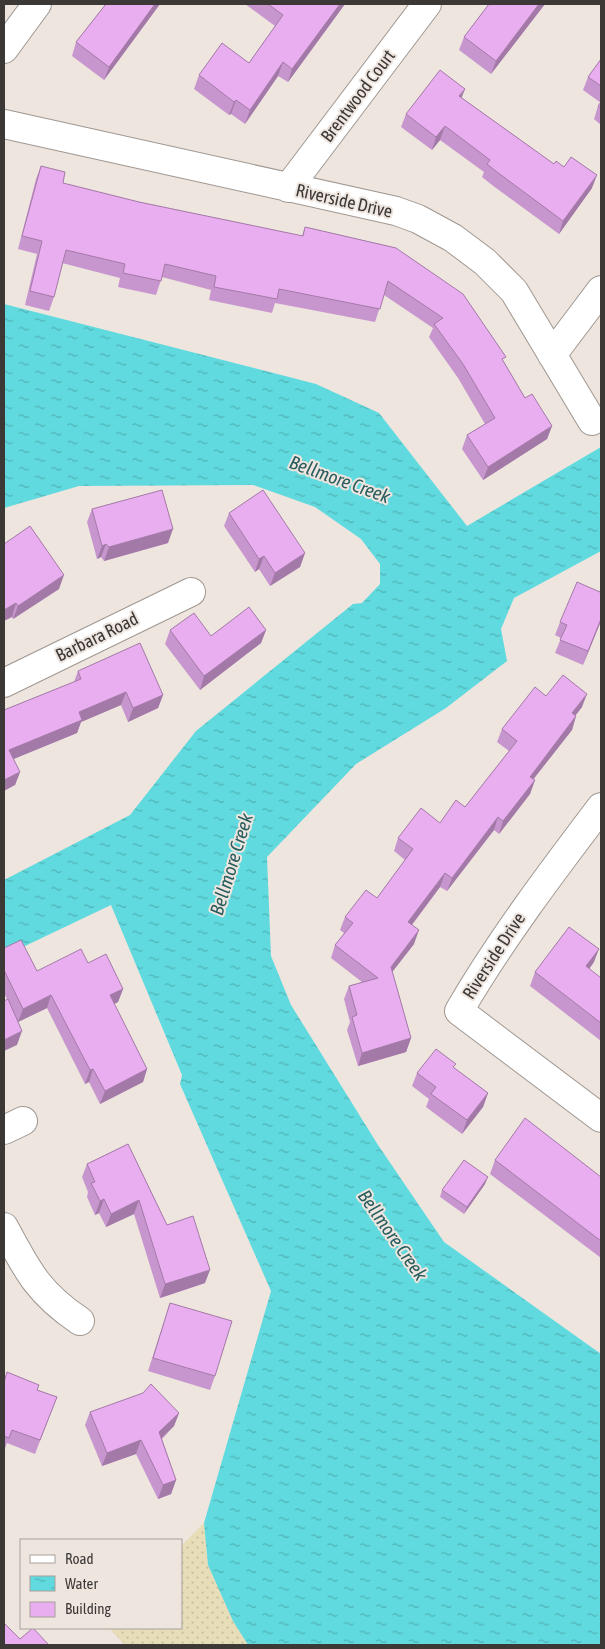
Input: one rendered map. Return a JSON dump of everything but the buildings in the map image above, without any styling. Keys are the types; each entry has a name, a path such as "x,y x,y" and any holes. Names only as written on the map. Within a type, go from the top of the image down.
{"street":[{"path":"4,49 37,4"},
{"name":"Brentwood Court","path":"288,188 427,4"},
{"name":"Riverside Drive","path":"4,124 396,212 418,219 453,238 485,262 514,290 592,421"},
{"path":"552,355 601,290"},
{"name":"Barbara Road","path":"4,683 191,592"},
{"name":"Riverside Drive","path":"601,807 523,910 459,1011 601,1118"},
{"path":"4,1227 29,1274 41,1289 53,1302 80,1321"}],"sand":[{"path":"204,1523 208,1565 233,1621 248,1645 125,1645 110,1629 182,1629 182,1545"}],"water":[{"name":"Bellmore Creek","path":"4,304 316,384 379,413 467,526 601,447 601,551 514,598 501,629 507,661 446,708 356,764 267,857 271,956 291,1005 378,1145 444,1242 601,1354 601,1645 248,1645 233,1621 208,1565 204,1523 271,1291 180,1084 182,1075 111,905 4,956 4,880 130,815 196,731 353,604 362,603 380,584 380,564 361,539 315,507 253,485 79,486 4,508"}]}
